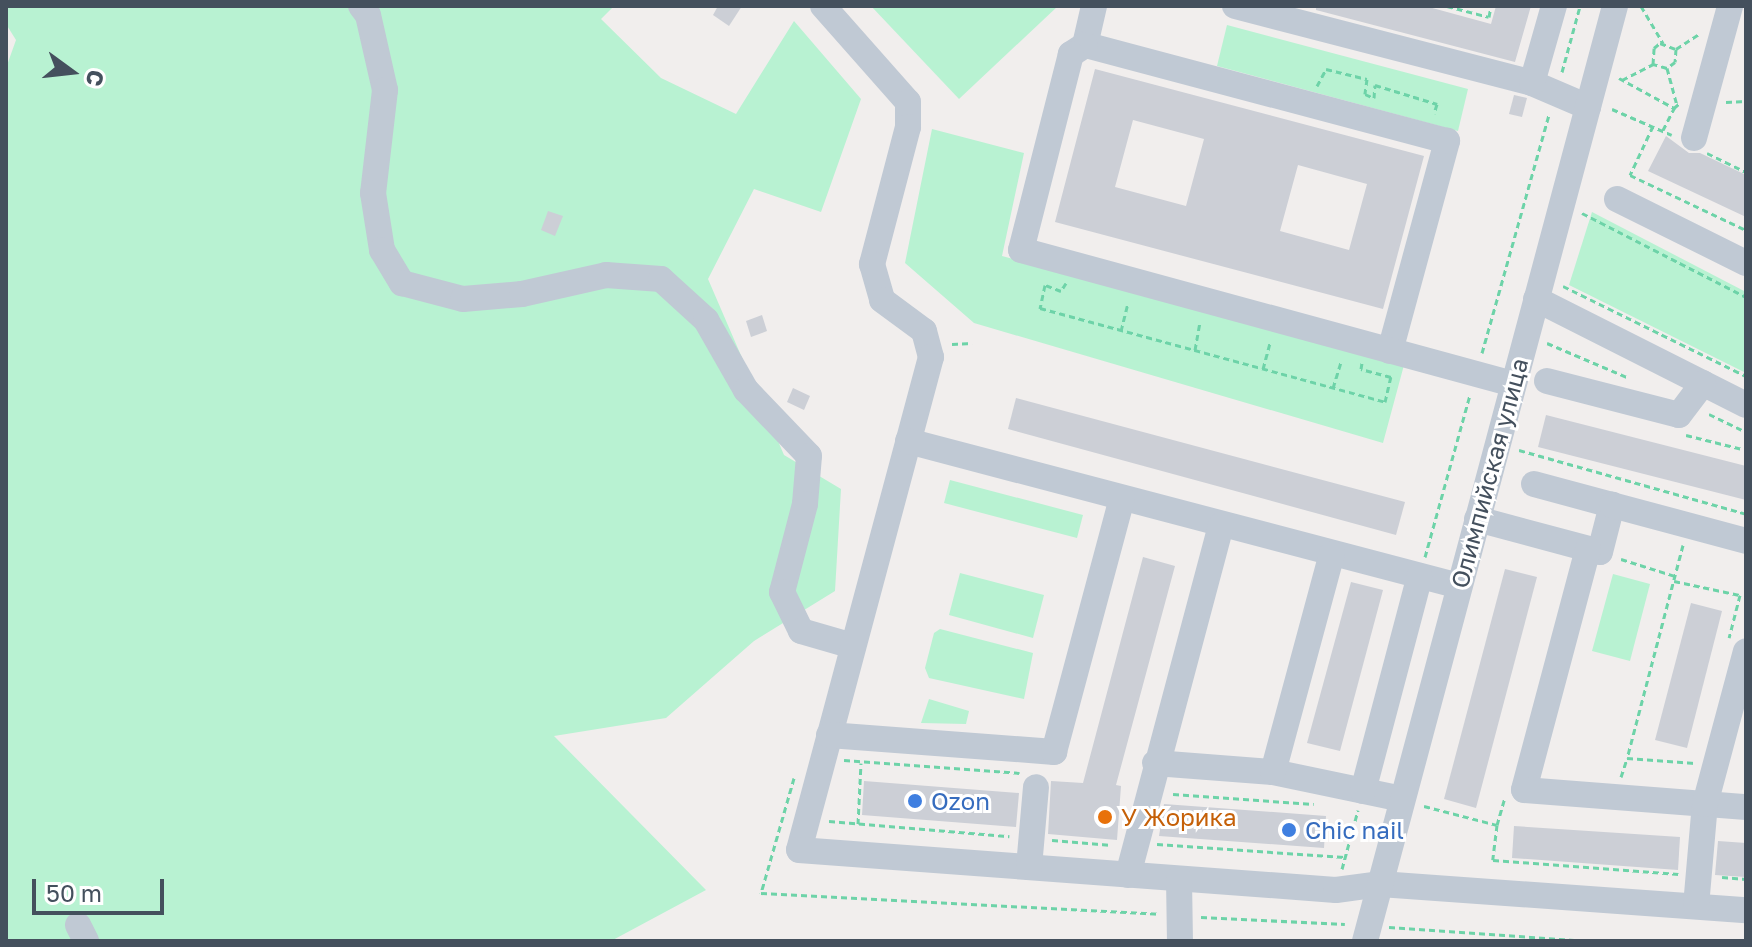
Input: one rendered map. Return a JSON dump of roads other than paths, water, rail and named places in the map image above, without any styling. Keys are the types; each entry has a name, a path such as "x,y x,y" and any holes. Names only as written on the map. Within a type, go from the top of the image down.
{"street":[{"path":"361,6 368,15 385,90 373,193 382,250 402,283 463,299 522,294 606,275 661,279 706,320 746,390 809,456 805,504 782,592 801,631 853,646"},
{"path":"823,6 908,102 908,127 872,264 882,300 924,331 931,346 853,646 832,748 799,850 1336,890 1380,884 1746,910"},
{"path":"1094,6 1085,45 1071,54 1021,250 1513,384"},
{"path":"1235,6 1544,87 1598,114"},
{"path":"1544,87 1554,6"},
{"path":"1694,138 1730,6"},
{"name":"Олимпийская улица","path":"1365,941 1380,884 1411,802 1459,586 1536,299 1598,114 1624,13"},
{"path":"1085,45 1447,141 1378,347"},
{"path":"1617,199 1746,263"},
{"path":"1536,299 1746,405"},
{"path":"1547,381 1679,415 1703,383"},
{"path":"908,441 1459,586"},
{"path":"1534,484 1746,541"},
{"path":"832,748 1054,752 1122,498"},
{"path":"1612,505 1594,550 1524,790 1746,807"},
{"path":"1477,519 1594,550"},
{"path":"1128,875 1155,763 1221,525"},
{"path":"1273,772 1332,554"},
{"path":"1355,801 1420,576"},
{"path":"1696,906 1705,804 1737,646"},
{"path":"1155,763 1273,772 1355,801 1411,802"},
{"path":"1029,867 1034,780"},
{"path":"1179,879 1180,941"}],"place":[{"name":"Ozon","path":"915,801"},
{"name":"У Жорика","path":"1105,817"},
{"name":"Chic nail","path":"1289,830"}]}
